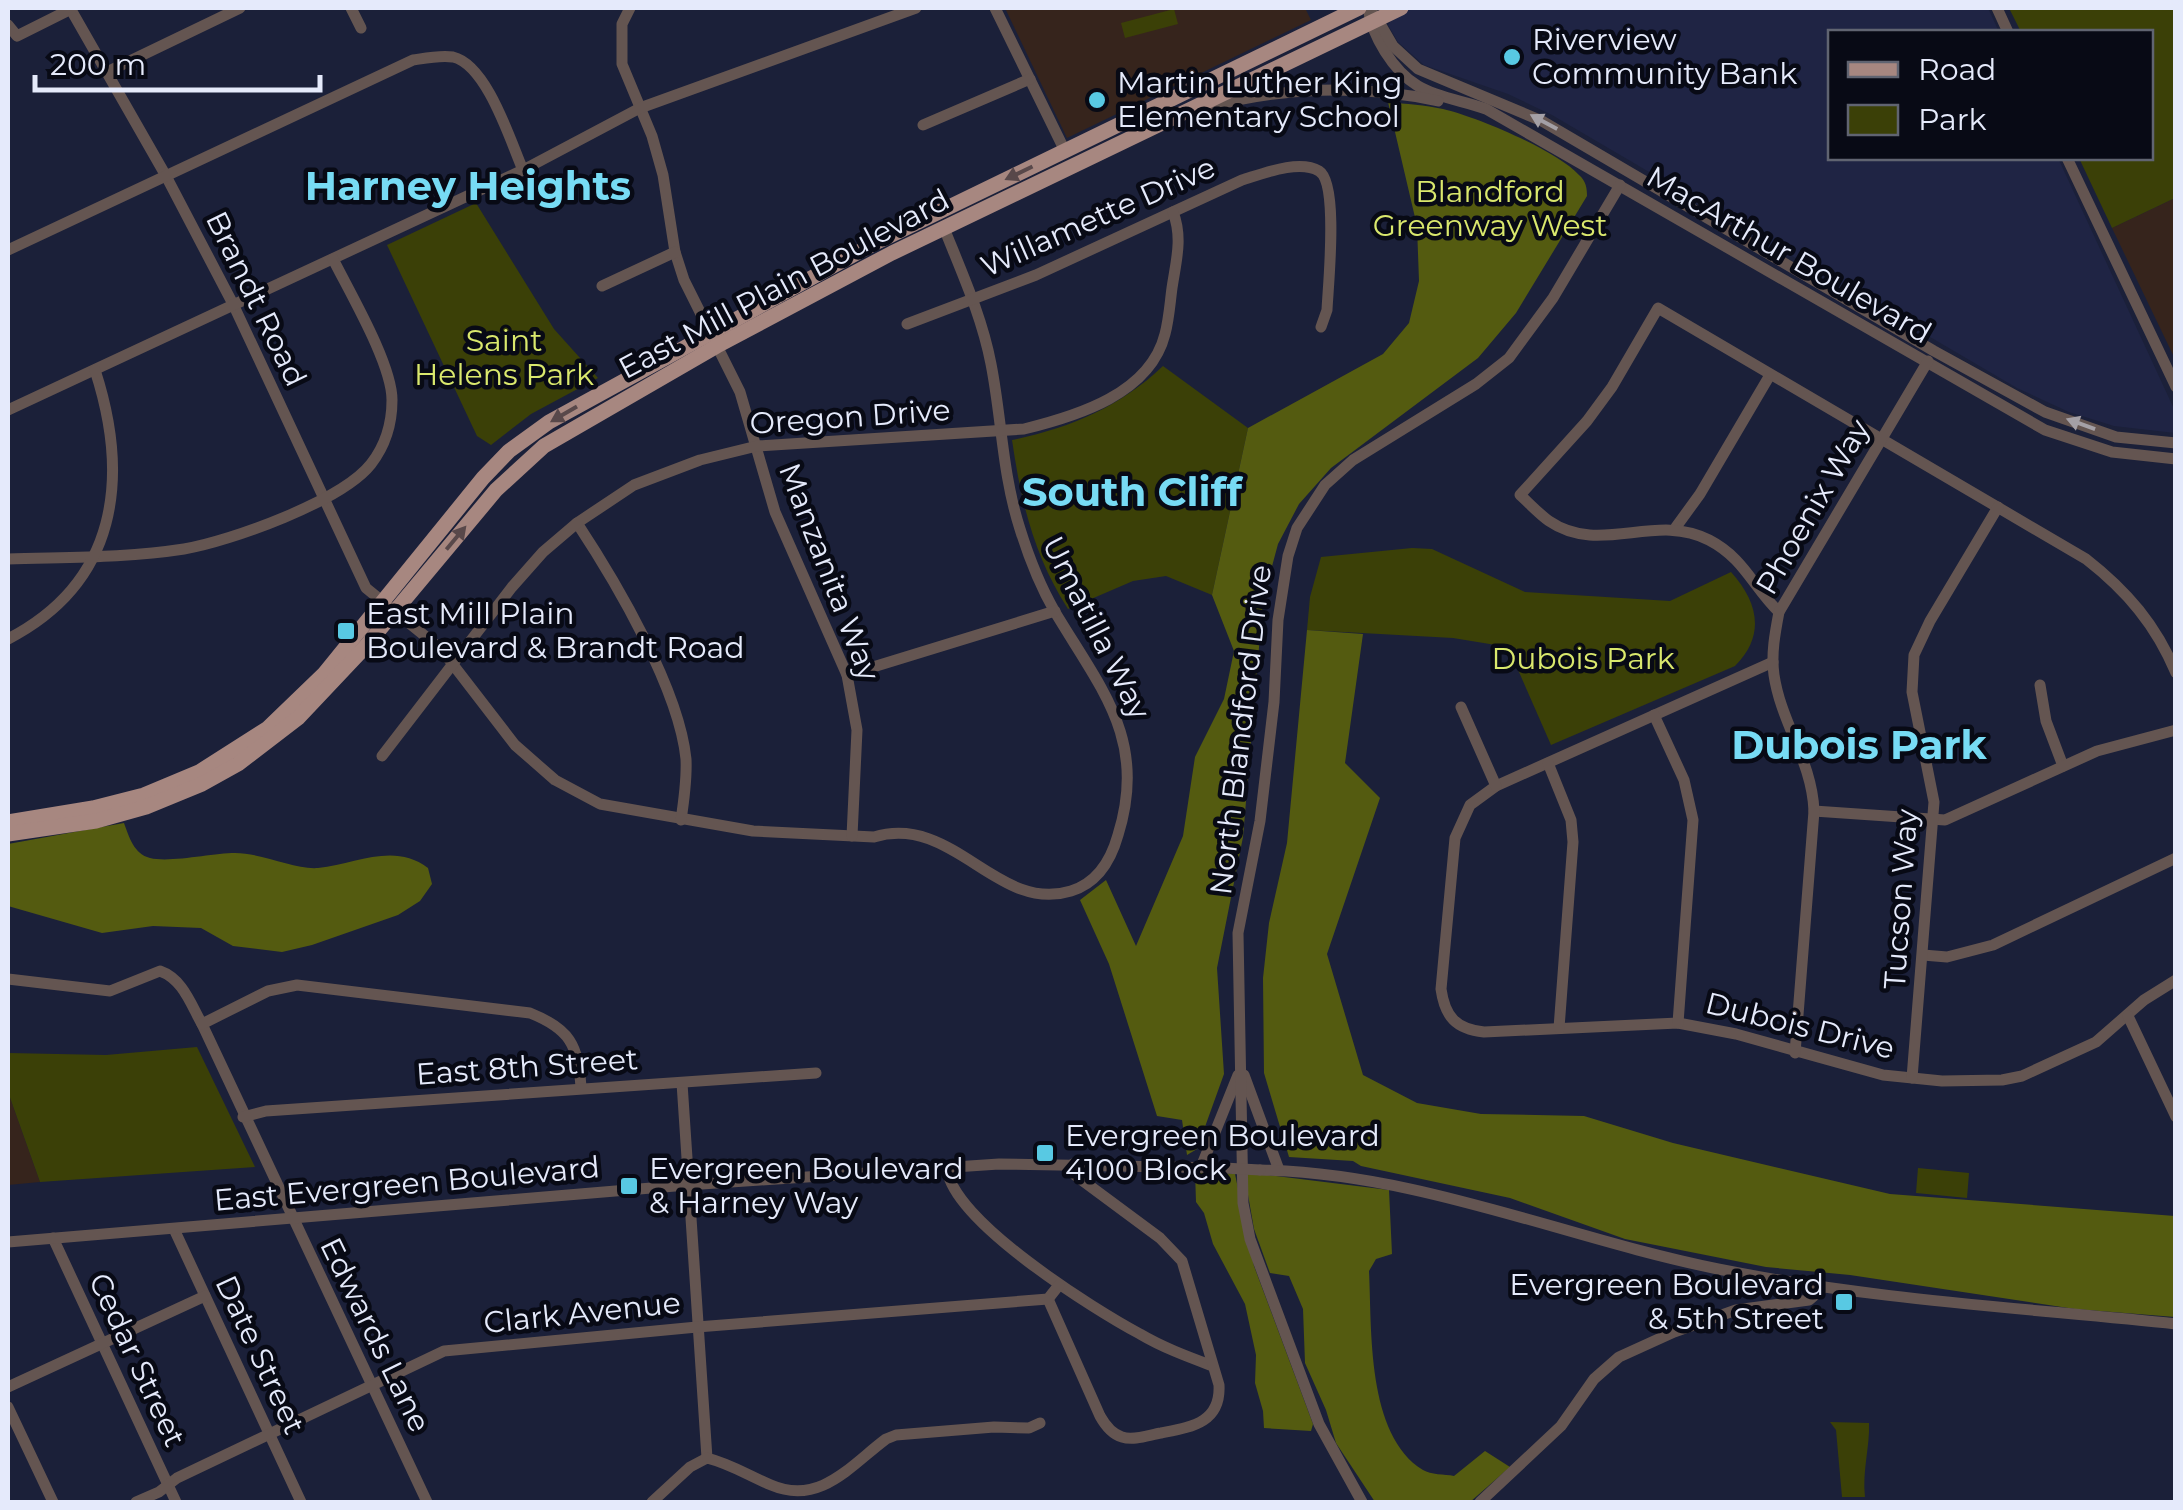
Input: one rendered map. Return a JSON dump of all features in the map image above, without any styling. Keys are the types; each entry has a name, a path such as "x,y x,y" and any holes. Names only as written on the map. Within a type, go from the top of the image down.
{"main road":[{"name":"East Mill Plain Boulevard","path":"8,822 144,795 232,753 268,728 305,694 521,464 544,446 875,243 1358,8"},
{"name":"East Mill Plain Boulevard","path":"713,339 1171,118 1372,14 1401,8"},
{"name":"East Mill Plain Boulevard","path":"8,834 96,820 146,807 238,764 298,718 387,607"}],"street":[{"path":"8,26 17,36 70,8"},
{"name":"Brandt Road","path":"70,8 234,304 366,588 387,607"},
{"path":"107,72 240,8"},
{"path":"352,8 360,28"},
{"name":"Manzanita Way","path":"630,8 622,24 622,64 652,136 684,280 740,392 774,512 847,675 857,730 852,836"},
{"path":"8,410 523,170 640,108 916,8"},
{"path":"995,8 1065,151"},
{"name":"MacArthur Boulevard","path":"1372,14 1397,66 1416,85 1486,109 2044,430 2112,452 2176,459"},
{"name":"MacArthur Boulevard","path":"1372,14 1393,46 1418,69 1542,121 2045,412 2116,437 2176,443"},
{"path":"8,250 413,60 450,56 464,62 490,95 523,170"},
{"path":"923,125 1030,79"},
{"path":"1171,118 1237,99 1324,90 1420,98 1494,116"},
{"path":"2068,160 2176,388"},
{"name":"Willamette Drive","path":"907,324 1036,275 1189,202 1268,172 1316,168 1326,177 1330,198 1327,310 1320,327"},
{"name":"North Blandford Drive","path":"1362,1502 1330,1449 1291,1352 1250,1239 1242,1202 1238,932 1260,821 1274,702 1278,620 1288,556 1297,528 1325,486 1353,460 1476,384 1509,358 1553,298 1620,185"},
{"name":"Oregon Drive","path":"382,756 512,586 543,552 634,486 700,460 757,446 999,432 1056,422 1117,395 1147,371 1165,337 1180,231 1173,212"},
{"name":"Umatilla Way","path":"852,836 935,838 1017,888 1046,894 1073,890 1098,876 1114,850 1123,820 1128,785 1126,747 1105,691 1055,612 1031,563 1019,527 999,432 992,367 973,300 944,228"},
{"path":"602,286 675,252"},
{"path":"8,559 163,552 212,542 324,498 369,467 384,444 392,396 386,372 333,259"},
{"path":"1779,612 1734,556 1708,539 1676,528 1584,535 1550,522 1520,495 1596,410 1658,308 2086,559 2126,593 2154,627 2176,673"},
{"name":"Phoenix Way","path":"1794,1053 1814,811 1810,774 1785,713 1773,662 1779,612 1934,351"},
{"path":"8,639 61,602 94,556 109,516 114,471 109,410 95,370"},
{"path":"1676,528 1770,375"},
{"name":"Tucson Way","path":"1912,1078 1933,822 1932,782 1912,692 1914,655 1998,507"},
{"path":"577,524 615,580 673,705 686,759 682,820"},
{"path":"387,607 428,635 515,745 555,780 600,804 753,831 852,836"},
{"path":"847,675 1055,612"},
{"path":"1461,707 1496,786 1773,662"},
{"path":"2040,685 2046,721 2064,766"},
{"path":"1654,715 1684,780 1693,820 1678,1023"},
{"path":"1814,811 1933,822 1959,816 2112,746 2176,730"},
{"path":"1548,763 1571,820 1573,842 1560,1028"},
{"name":"Dubois Drive","path":"1496,786 1470,806 1455,838 1441,989 1450,1019 1466,1030 1678,1023 1720,1030 1883,1075 2002,1080 2022,1076 2096,1042 2144,1000 2176,980"},
{"path":"1923,955 1948,957 1993,945 2176,858"},
{"name":"Edwards Lane","path":"8,979 97,991 124,987 151,972 171,975 180,984 427,1502"},
{"path":"202,1024 268,991 297,986 324,986 530,1013 558,1024 571,1042 580,1062 581,1087"},
{"path":"2128,1016 2176,1117"},
{"path":"1200,1167 1241,1066"},
{"path":"1241,1066 1279,1170"},
{"name":"East 8th Street","path":"243,1117 266,1111 816,1073"},
{"path":"682,1082 707,1458"},
{"path":"1060,1285 1048,1299 1104,1425 1130,1438 1204,1422 1220,1398 1219,1385 1182,1262 1160,1238 1075,1176 1073,1164"},
{"path":"947,1167 957,1196 994,1232 1060,1285 1143,1336 1210,1365"},
{"name":"East Evergreen Boulevard","path":"8,1242 947,1167 1200,1167 1279,1170 1373,1182 1492,1206 1655,1255 1824,1287 2176,1324"},
{"name":"Date Street","path":"174,1228 301,1502"},
{"name":"Cedar Street","path":"53,1238 176,1502"},
{"path":"1480,1502 1561,1426 1594,1378 1620,1357 1736,1310 1810,1300 1824,1287"},
{"path":"8,1387 205,1296"},
{"name":"Clark Avenue","path":"136,1502 444,1351 1048,1299"},
{"path":"8,1407 53,1502"},
{"path":"652,1502 690,1467 707,1458 724,1462 776,1488 815,1489 836,1481 879,1444 896,1435 1029,1428 1040,1423"}],"shaded area":[{"name":"Martin Luther King Elementary School","path":"1005,8 1305,8 1311,20 1067,138"},
{"path":"1413,8 1988,8 1998,30 1828,30 1828,160 2059,160 2175,411 2175,433 2114,426 2069,412 2017,388 1552,115 1508,94 1424,65 1398,42 1388,25 1394,16"},
{"path":"2175,198 2175,359 2112,228"},
{"path":"8,1092 40,1182 8,1185"}],"green space":[{"path":"2009,8 2175,8 2175,198 2112,228 2080,160 2153,160 2153,30 2020,30"},
{"path":"1174,9 1178,24 1125,38 1121,23"},
{"name":"Blandford Greenway West","path":"1388,102 1443,109 1515,136 1568,165 1583,180 1587,196 1516,313 1478,358 1331,468 1299,504 1278,544 1263,600 1243,837 1217,968 1224,1074 1197,1149 1187,1155 1182,1120 1157,1116 1109,964 1080,900 1106,880 1136,946 1183,836 1195,757 1224,699 1234,651 1212,595 1248,428 1383,354 1409,323 1419,281 1417,226"},
{"name":"Saint Helens Park","path":"476,203 554,329 598,378 531,414 491,445 477,436 387,245"},
{"path":"1163,366 1248,428 1212,595 1166,576 1133,581 1068,609 1046,569 1031,528 1012,440 1093,414 1129,393"},
{"name":"Dubois Park","path":"1432,549 1525,592 1670,601 1731,572 1752,607 1754,631 1745,654 1735,666 1551,745 1508,647 1453,638 1307,630 1310,597 1321,557"},
{"path":"1307,630 1363,634 1345,763 1380,798 1327,954 1363,1075 1417,1103 1481,1114 1584,1116 1673,1143 1890,1194 2175,1216 2175,1317 2075,1309 1850,1275 1766,1267 1625,1239 1510,1198 1361,1166 1353,1161 1289,1157 1264,1073 1263,978 1269,923 1287,843"},
{"path":"124,823 136,849 150,858 235,853 318,868 402,856 428,868 432,884 420,901 398,915 282,952 233,946 201,928 153,926 102,933 8,906 8,844"},
{"path":"197,1047 255,1167 40,1182 8,1092 8,1053 106,1055"},
{"path":"1918,1168 1969,1173 1967,1198 1916,1193"},
{"path":"1195,1171 1235,1174 1254,1266 1313,1424 1311,1431 1264,1428 1255,1383 1256,1355 1245,1304 1196,1202"},
{"path":"1244,1172 1389,1190 1392,1254 1376,1259 1369,1271 1372,1350 1382,1407 1404,1454 1426,1472 1454,1476 1485,1451 1510,1467 1470,1502 1375,1502 1336,1443 1305,1363 1303,1309 1289,1276 1270,1273 1254,1229"},
{"path":"1830,1422 1869,1423 1865,1497 1842,1497 1836,1430"}],"place":[{"name":"Riverview Community Bank","path":"1512,57"},
{"name":"Martin Luther King Elementary School","path":"1097,100"},
{"name":"East Mill Plain Boulevard & Brandt Road","path":"346,631"},
{"name":"Evergreen Boulevard 4100 Block","path":"1045,1153"},
{"name":"Evergreen Boulevard & Harney Way","path":"629,1186"},
{"name":"Evergreen Boulevard & 5th Street","path":"1844,1302"}],"district":[{"name":"Harney Heights","path":"468,186"},
{"name":"South Cliff","path":"1132,492"},
{"name":"Dubois Park","path":"1859,745"}]}
